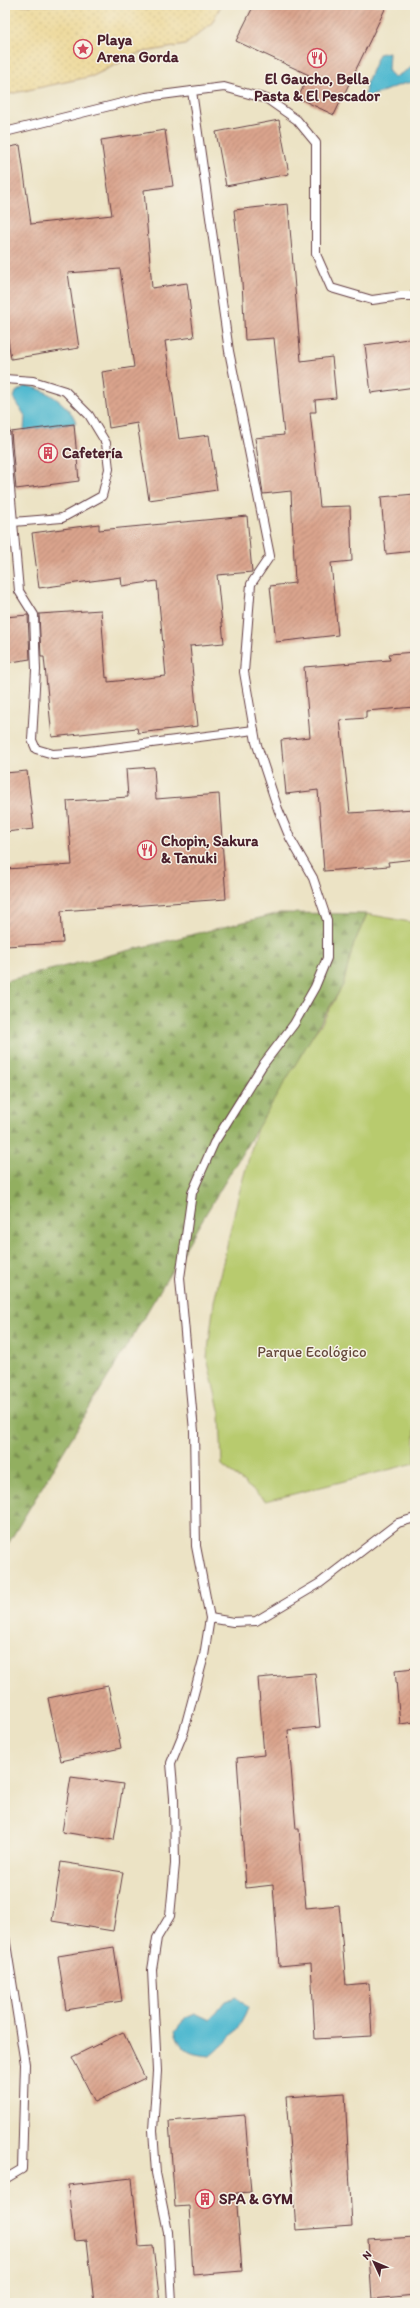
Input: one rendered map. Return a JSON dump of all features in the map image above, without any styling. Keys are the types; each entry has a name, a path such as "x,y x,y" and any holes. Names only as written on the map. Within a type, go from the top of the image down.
{"lane":[{"path":"5,132 146,97 192,91 224,87 267,99 297,120 316,143 316,254 331,288 372,300 401,296 415,296"},
{"path":"172,2303 168,2232 156,2173 153,2130 157,2071 152,1970 157,1938 170,1916 175,1864 174,1798 171,1764 184,1731 204,1656 210,1618 196,1546 194,1432 180,1278 192,1193 214,1143 262,1066 294,1024 315,987 327,958 327,920 313,878 290,838 278,809 254,730 244,672 251,584 270,556 229,351 192,91"},
{"path":"5,379 34,381 65,391 89,415 106,443 109,469 102,496 62,518 13,522"},
{"path":"5,431 19,591 34,615 36,670 32,740 36,749 53,754 81,752 254,730"},
{"path":"210,1618 232,1622 256,1621 320,1583 398,1523 415,1518"},
{"path":"5,1937 25,2064 22,2169 5,2179"}],"green space":[{"path":"280,913 367,914 353,946 343,985 5,1549 5,981"},
{"name":"Parque Ecológico","path":"367,914 415,923 415,1463 266,1501 222,1465 220,1414 207,1358 214,1302 238,1197 259,1121 290,1065 322,1023 343,985 353,946"}],"sand":[{"name":"Playa Arena Gorda","path":"5,5 221,5 212,23 185,45 139,53 93,76 5,95"}],"water":[{"path":"389,52 388,70 394,78 415,65 415,82 402,84 378,94 365,97 366,84 379,54"},
{"path":"25,386 40,389 55,398 69,410 76,423 24,431 25,416 14,398 16,392"},
{"path":"237,1997 248,2008 237,2028 222,2045 210,2056 187,2051 180,2043 175,2031 186,2017 195,2013 210,2020 225,2001"}],"building":[{"name":"El Gaucho, Bella Pasta & El Pescador","path":"254,5 387,5 334,115 298,98 309,75 236,41"},
{"path":"279,120 289,174 226,186 216,132"},
{"path":"165,130 173,186 144,190 152,288 187,283 194,337 165,341 179,439 209,435 217,490 149,500 137,423 109,428 102,372 134,367 120,269 68,273 79,348 11,359 5,319 5,148 20,145 31,224 112,215 101,140"},
{"path":"288,204 301,361 332,357 336,398 315,400 316,412 310,412 320,507 350,506 352,561 331,563 338,635 276,642 270,586 295,583 291,491 263,494 255,438 284,435 274,338 245,340 242,282 234,210"},
{"path":"415,338 415,387 371,393 365,345"},
{"name":"Cafetería","path":"74,424 79,481 16,489 11,432"},
{"path":"415,494 415,551 386,554 381,497"},
{"path":"247,516 252,572 217,575 224,643 190,646 198,726 138,733 137,728 52,737 44,657 41,657 39,614 101,610 106,678 108,677 108,682 166,676 157,581 122,586 121,577 39,588 32,533 99,524 99,530"},
{"path":"28,615 30,659 5,663 5,617"},
{"path":"415,652 415,707 366,711 366,718 340,720 350,813 415,809 415,859 388,862 389,866 324,871 318,790 286,794 281,740 310,737 304,667 390,660 389,654"},
{"name":"Chopin, Sakura & Tanuki","path":"154,767 156,799 219,794 226,899 61,911 63,943 5,946 5,869 72,865 67,801 128,797 126,769"},
{"path":"27,771 34,829 5,832 5,773"},
{"path":"415,1668 415,1722 400,1724 395,1670"},
{"path":"315,1673 320,1727 288,1730 296,1829 299,1829 306,1908 339,1905 346,1985 369,1983 372,2036 315,2039 311,1963 279,1966 273,1885 246,1888 237,1758 264,1755 258,1678"},
{"path":"108,1686 121,1748 61,1761 48,1698"},
{"path":"71,1777 123,1784 114,1840 62,1832"},
{"path":"61,1862 123,1872 113,1931 52,1921"},
{"path":"114,1947 122,2001 66,2010 58,1956"},
{"path":"123,2032 145,2078 95,2102 72,2057"},
{"path":"345,2093 352,2226 296,2230 286,2097"},
{"name":"SPA & GYM","path":"245,2115 251,2192 236,2193 242,2271 193,2275 189,2206 175,2207 169,2121"},
{"path":"132,2178 139,2247 153,2246 160,2303 94,2303 87,2240 74,2241 68,2185"},
{"path":"415,2237 415,2295 372,2299 368,2240"}],"place":[{"name":"Playa Arena Gorda","path":"83,49"},
{"name":"El Gaucho, Bella Pasta & El Pescador","path":"317,58"},
{"name":"Cafetería","path":"48,453"},
{"name":"Chopin, Sakura & Tanuki","path":"147,850"},
{"name":"SPA & GYM","path":"205,2199"}]}
